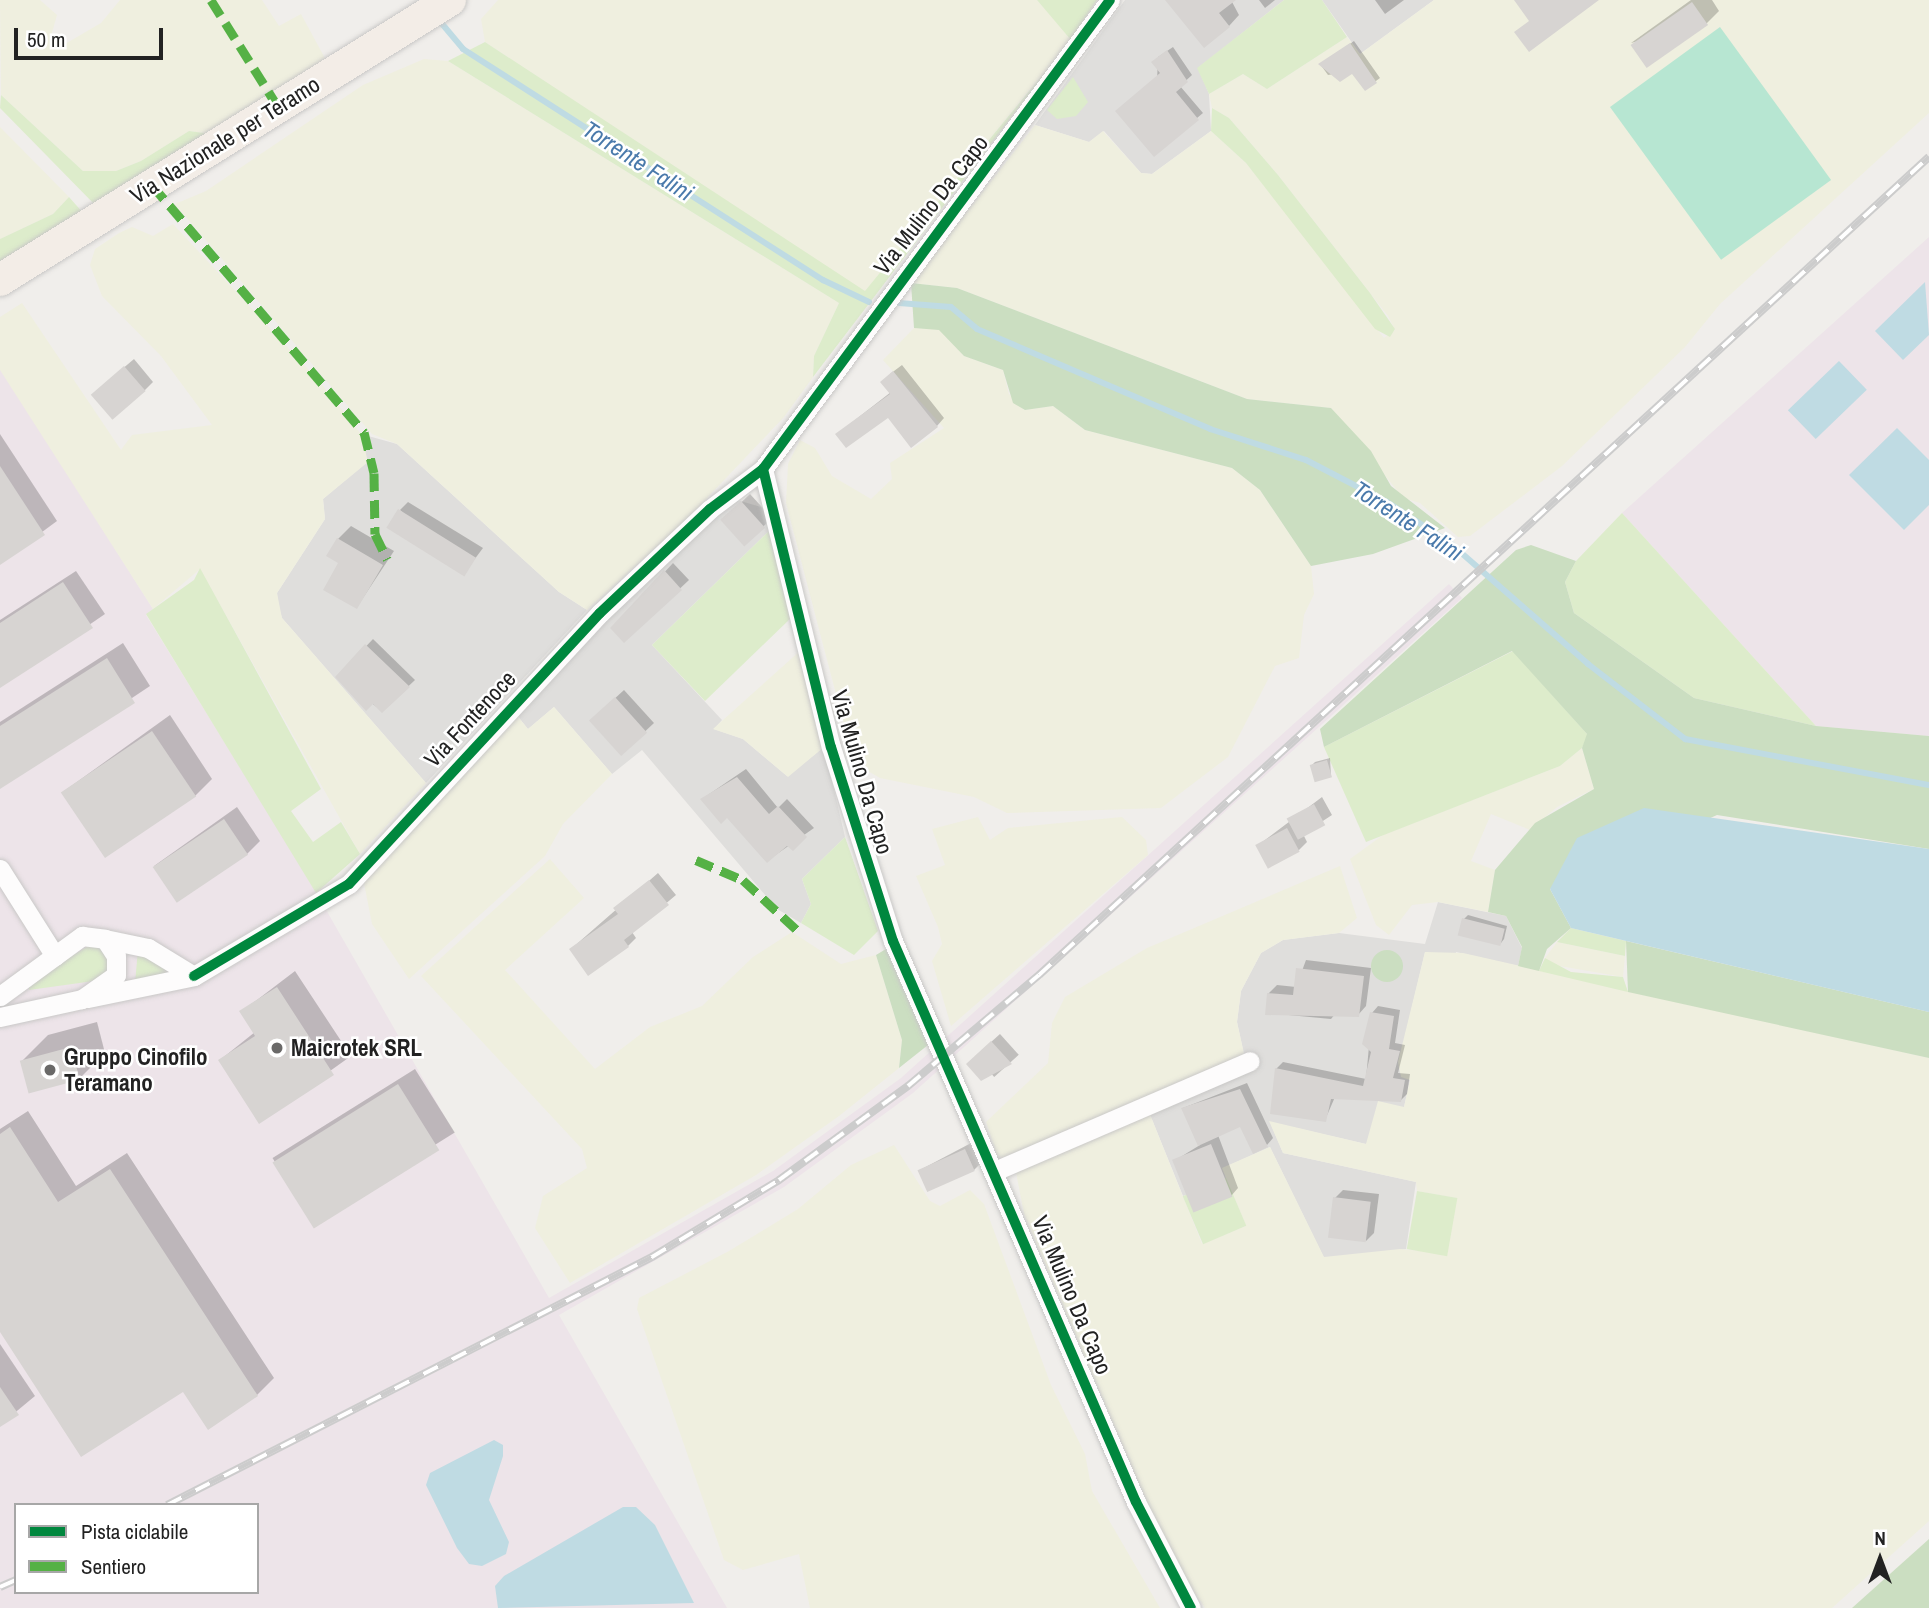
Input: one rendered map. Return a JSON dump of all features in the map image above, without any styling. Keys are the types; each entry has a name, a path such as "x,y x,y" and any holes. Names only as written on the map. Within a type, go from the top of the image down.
{"main road":[{"name":"Via Nazionale per Teramo","path":"0,279 450,0"}],"street":[{"name":"Via Mulino Da Capo","path":"1110,0 763,469 854,829 893,941 997,1170 1136,1502 1191,1608"},
{"name":"Via Fontenoce","path":"0,1017 194,976 349,884 600,613 710,509 763,469"},
{"path":"0,869 55,956"},
{"path":"0,996 82,936 148,948 194,976"},
{"name":"Via Fontenoce","path":"82,999 116,975 116,956 105,939"},
{"path":"997,1170 1250,1061"}],"shaded area":[{"path":"1125,0 1284,0 1198,68 1209,94 1211,131 1152,174 1141,173 1104,131 1089,142 1035,125"},
{"path":"1322,0 1434,0 1360,54"},
{"path":"1929,237 1929,736 1816,726 1622,513"},
{"path":"0,367 153,609 146,615 302,868 549,1298 773,1171 901,1078 1449,584 1462,598 913,1093 784,1187 559,1315 727,1608 0,1608"},
{"path":"361,434 397,444 559,592 587,610 426,783 282,618 278,605 277,593 325,519 323,499 367,462"},
{"path":"737,500 761,507 772,528 652,645 722,720 714,729 743,739 787,776 824,747 845,837 802,879 811,904 801,923 777,909 642,750 612,774 554,707 528,729 515,713 702,524"},
{"path":"1438,902 1506,916 1522,948 1518,966 1456,952 1455,957 1425,952 1399,1062 1410,1080 1404,1107 1366,1144 1270,1122 1283,1153 1416,1182 1406,1249 1324,1258 1270,1147 1223,1168 1226,1178 1183,1196 1149,1112 1244,1054 1237,1022 1241,991 1261,953 1283,940 1339,933 1425,944"}],"green space":[{"path":"0,0 40,0 57,15 51,36 65,44 101,23 120,0 262,0 279,26 301,14 327,62 212,134 189,131 141,161 116,171 83,171 1,95"},
{"path":"498,0 1037,0 1071,39 865,292 485,42 481,19"},
{"path":"1037,0 1097,0 1071,40"},
{"path":"1284,0 1322,0 1347,37 1267,89 1243,74 1209,94 1197,68"},
{"path":"1434,0 1929,0 1929,113 1720,304 1685,347 1562,466 1470,536 1458,537 1420,503 1403,498 1331,408 1247,399 957,288 911,283 1035,125 1089,142 1103,131 1141,173 1152,174 1211,131 1246,163 1384,338 1395,330 1388,316 1278,175 1229,118 1212,108 1209,94 1243,74 1267,89 1347,37 1360,54"},
{"path":"1720,27 1831,180 1721,260 1610,107"},
{"path":"485,42 865,291 1060,53 813,377 814,356 839,303 448,61"},
{"path":"424,59 448,61 839,303 814,356 813,377 784,417 688,518 587,610 559,592 397,444 372,434 175,204 206,191 363,85"},
{"path":"1073,77 1088,102 1076,116 1057,119 1047,110"},
{"path":"1,95 83,171 116,171 141,161 189,131 212,134 98,208 0,108"},
{"path":"1212,108 1229,118 1278,175 1370,293 1395,329 1390,337 1375,329 1246,163 1211,131"},
{"path":"0,127 69,197 53,214 0,239"},
{"path":"69,197 84,214 0,266 0,239 53,214"},
{"path":"173,224 320,382 361,434 368,462 323,499 325,519 277,593 282,618 426,783 360,854 200,569 153,609 0,370 0,317 22,303 121,450 132,435 212,425 161,356 102,296 90,265 95,249 119,233 132,227 153,236"},
{"path":"911,283 957,288 1247,399 1331,408 1371,451 1391,486 1445,528 1373,554 1311,566 1260,490 1232,468 1085,430 1053,406 1025,410 1013,403 1003,370 964,356 939,330 914,328"},
{"path":"914,328 939,329 964,356 1003,370 1009,394 1024,410 1053,406 1085,430 1232,468 1260,490 1311,566 1314,594 1304,615 1299,658 1275,666 1228,757 1161,808 1007,813 974,797 880,778 854,763 786,503 788,464 800,440 815,448 832,476 871,499 892,479 890,463 944,428 883,360"},
{"path":"1622,513 1816,726 1694,698 1574,613 1565,582 1576,561"},
{"path":"772,528 792,617 705,701 652,645"},
{"path":"1531,545 1576,561 1565,582 1574,613 1694,698 1816,726 1929,736 1929,849 1717,815 1550,889 1571,928 1547,949 1539,971 1518,966 1522,947 1506,916 1488,912 1495,870 1535,823 1594,789 1582,748 1587,734 1512,651 1324,747 1320,729 1516,550"},
{"path":"200,568 321,789 291,811 313,842 341,822 360,854 316,893 146,614 194,580"},
{"path":"801,650 824,747 788,777 743,739 713,729"},
{"path":"1513,651 1588,735 1582,748 1560,766 1366,842 1324,747"},
{"path":"554,707 612,774 563,824 545,856 409,979 372,924 363,878 515,713 528,729"},
{"path":"1582,748 1594,789 1557,807 1530,830 1491,814 1471,861 1495,870 1488,912 1438,902 1412,905 1389,935 1376,925 1350,859 1383,835 1560,766"},
{"path":"978,817 990,840 1008,828 1122,817 1146,840 1148,855 951,1026 932,961 942,944 938,927 916,876 945,865 932,829"},
{"path":"845,837 878,931 854,955 801,923 811,904 802,879"},
{"path":"550,859 584,898 505,970 595,1069 650,1027 702,1006 753,957 792,932 841,964 876,955 902,1040 899,1068 839,1116 756,1175 570,1283 535,1228 543,1196 587,1168 582,1149 421,976"},
{"path":"1340,866 1357,918 1339,933 1283,940 1261,953 1241,991 1237,1022 1244,1054 1005,1159 997,1155 986,1122 1048,1063 1052,1023 1065,997 1147,948"},
{"path":"1571,928 1626,941 1625,956 1557,942"},
{"path":"1626,941 1929,1012 1929,1058 1628,992"},
{"path":"1557,942 1625,956 1623,977 1554,965 1545,958"},
{"path":"90,945 103,949 111,969 101,980 29,990 29,982"},
{"path":"886,949 928,1045 899,1068 902,1040 876,955"},
{"path":"138,950 172,970 170,975 135,983"},
{"path":"1387,950 1398,955 1403,966 1398,977 1387,982 1376,977 1371,966 1376,955"},
{"path":"1425,952 1463,953 1929,1058 1929,1521 1832,1608 1205,1608 1169,1553 1024,1214 1016,1172 1149,1112 1202,1244 1246,1226 1222,1168 1270,1147 1324,1257 1400,1249 1444,1253 1456,1198 1417,1191 1416,1182 1283,1153 1269,1121 1366,1144 1378,1101 1404,1107 1410,1080 1401,1077 1398,1062"},
{"path":"1545,958 1571,972 1623,977 1628,992 1539,971"},
{"path":"894,1145 930,1201 940,1206 970,1190 984,1204 1051,1385 1085,1454 1092,1491 1160,1608 810,1608 799,1554 743,1570 724,1560 637,1309 639,1298 729,1251 798,1209 851,1165"},
{"path":"1226,1178 1246,1226 1203,1244 1183,1196"},
{"path":"1417,1191 1457,1198 1447,1256 1407,1249"},
{"path":"1929,1539 1929,1608 1852,1608"}],"water":[{"path":"1925,282 1929,335 1903,360 1875,331"},
{"path":"1839,361 1867,390 1816,439 1788,410"},
{"path":"1897,428 1929,460 1929,505 1904,530 1849,475"},
{"path":"1644,808 1929,849 1929,1012 1571,928 1550,889 1577,838"},
{"path":"494,1440 503,1445 503,1456 489,1500 509,1542 506,1554 482,1566 469,1564 457,1548 426,1485 430,1473"},
{"path":"623,1507 636,1507 655,1525 694,1603 498,1608 495,1586 504,1576"}],"building":[{"path":"1165,0 1236,0 1219,13 1230,27 1204,48"},
{"path":"1514,0 1599,0 1529,52 1514,32 1529,21"},
{"path":"1692,2 1708,25 1647,68 1631,45"},
{"path":"1350,43 1377,83 1365,91 1352,74 1340,82 1318,64"},
{"path":"1167,50 1188,82 1176,92 1199,120 1154,157 1115,111 1160,73 1151,62"},
{"path":"124,366 146,391 112,420 91,395"},
{"path":"893,371 938,427 911,448 888,418 846,448 835,434 890,394 880,382"},
{"path":"0,466 45,535 0,565"},
{"path":"741,501 765,528 744,546 720,520"},
{"path":"398,509 476,558 464,576 386,528"},
{"path":"337,538 383,565 357,609 323,590 338,563 326,556"},
{"path":"664,570 682,590 624,643 610,628"},
{"path":"63,582 93,628 0,688 0,623"},
{"path":"365,644 410,687 382,713 373,704 366,711 335,677"},
{"path":"107,658 135,703 0,789 0,726"},
{"path":"615,697 647,733 621,756 589,720"},
{"path":"152,731 196,796 105,858 61,793"},
{"path":"1327,760 1332,777 1315,782 1310,765"},
{"path":"737,777 769,814 778,806 807,837 793,851 787,846 767,863 727,818 721,824 700,799"},
{"path":"1314,804 1325,825 1298,840 1287,819"},
{"path":"224,819 248,855 177,903 153,867"},
{"path":"1287,828 1300,852 1268,869 1255,845"},
{"path":"649,880 669,905 624,940 629,947 588,976 569,949 618,914 613,908"},
{"path":"1462,918 1505,929 1500,946 1458,935"},
{"path":"1296,968 1364,976 1359,1017 1265,1015 1267,993 1293,995"},
{"name":"Maicrotek SRL","path":"277,987 334,1075 259,1124 218,1060 255,1036 239,1011"},
{"path":"1370,1012 1394,1016 1389,1049 1400,1051 1393,1078 1405,1080 1401,1102 1331,1099 1326,1122 1270,1114 1275,1068 1363,1086 1371,1052 1362,1044"},
{"path":"991,1041 1012,1064 981,1081 966,1064"},
{"name":"Gruppo Cinofilo Teramano","path":"71,1047 80,1080 29,1094 20,1061"},
{"path":"398,1084 439,1150 314,1229 272,1162"},
{"path":"1240,1089 1268,1147 1253,1154 1240,1127 1198,1146 1181,1108"},
{"path":"10,1127 58,1202 110,1169 258,1396 208,1430 183,1392 81,1457 0,1332 0,1134"},
{"path":"1211,1144 1232,1197 1193,1213 1172,1160"},
{"path":"965,1149 975,1171 927,1192 917,1170"},
{"path":"1333,1197 1371,1202 1366,1242 1328,1238"},
{"path":"0,1387 19,1415 0,1427"}],"waterway":[{"name":"Torrente Falini","path":"438,19 463,49 823,280 869,302"},
{"name":"Torrente Falini","path":"899,303 951,307 977,329 1210,429 1306,460 1387,502 1450,543 1588,664 1685,739 1929,785"}],"railway":[{"path":"171,1503 652,1257 779,1180 908,1086 1039,975 1929,157"},
{"path":"0,1587 14,1581"}],"marked path":[{"path":"211,0 278,107"},
{"path":"152,185 364,432 374,473 375,534 387,559"},
{"path":"696,860 743,880 797,930"}],"cycle path":[{"path":"194,976 349,884 600,613 710,509 763,469 1110,0"},
{"path":"763,469 831,747 893,941 1136,1502 1191,1608"}],"place":[{"name":"Maicrotek SRL","path":"277,1048"},
{"name":"Gruppo Cinofilo Teramano","path":"50,1070"}]}
